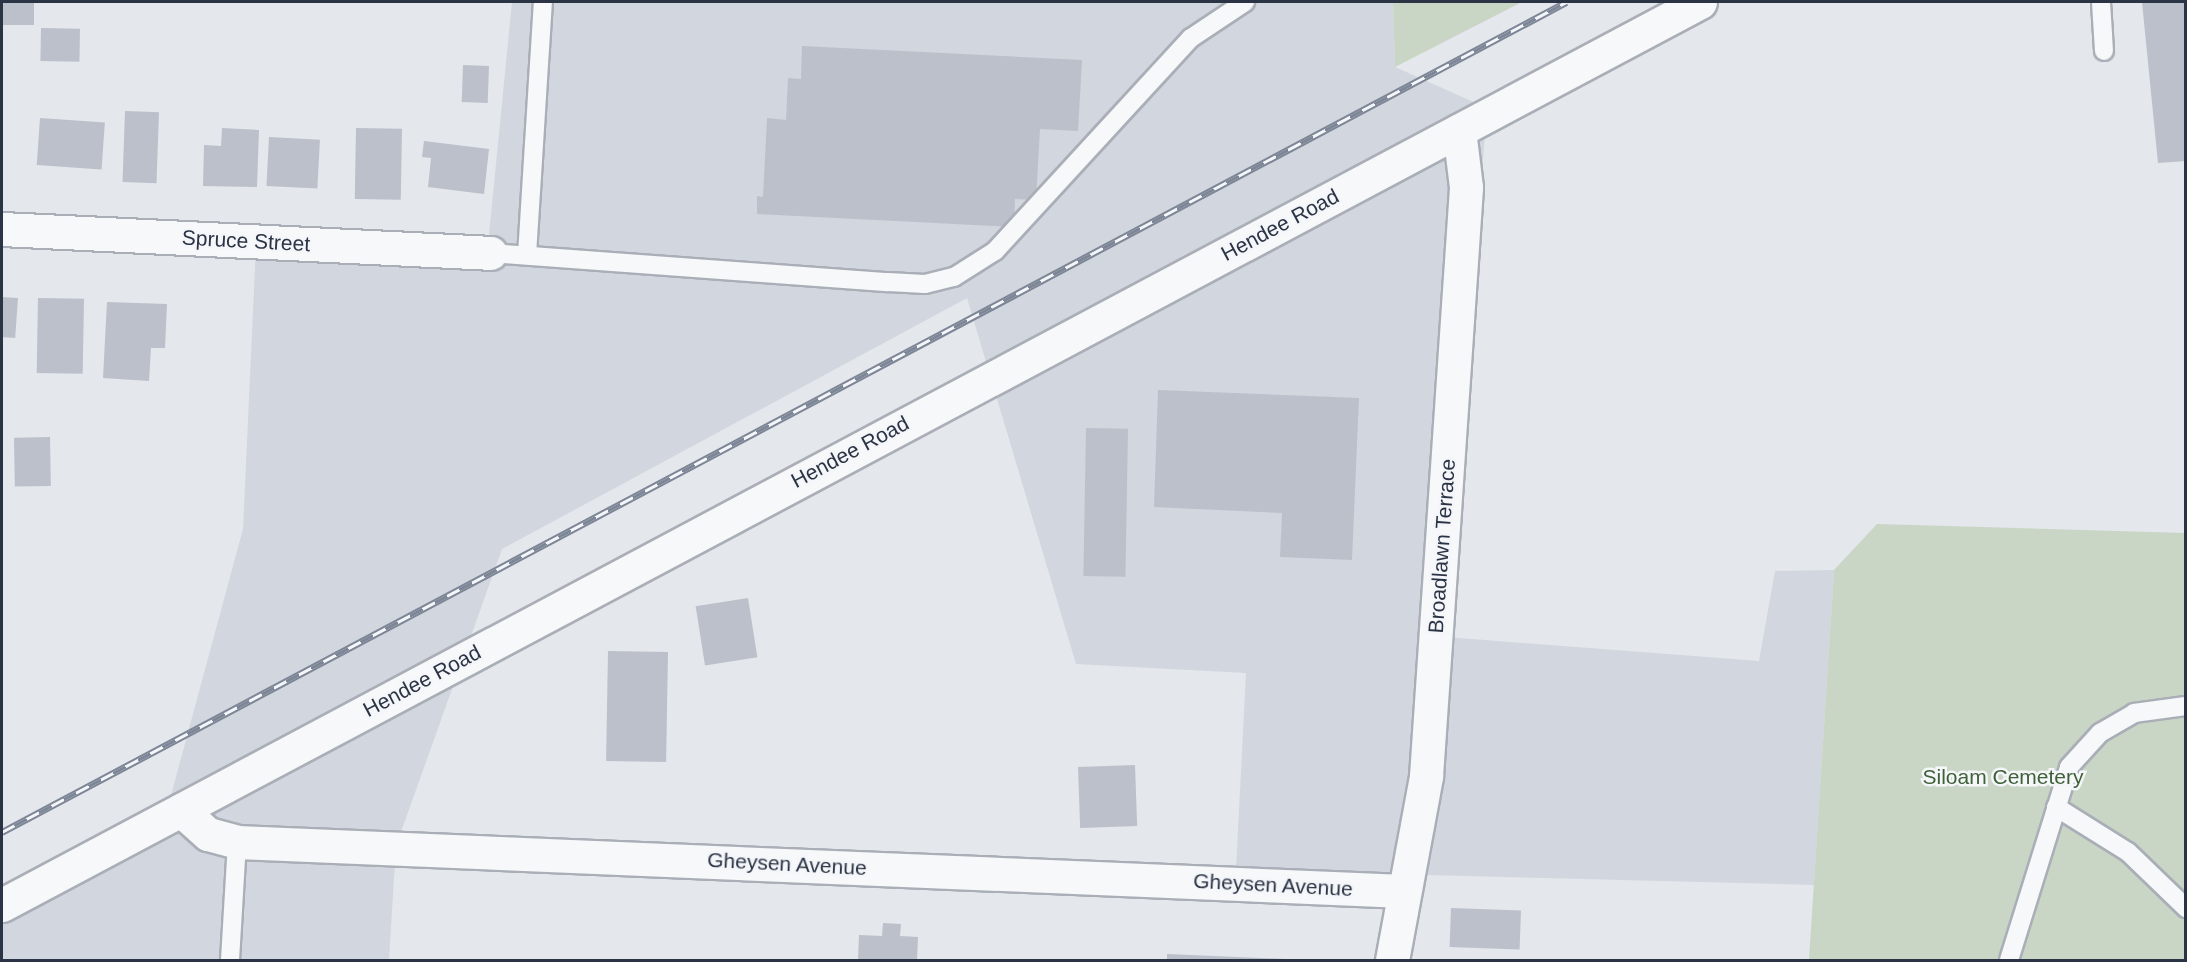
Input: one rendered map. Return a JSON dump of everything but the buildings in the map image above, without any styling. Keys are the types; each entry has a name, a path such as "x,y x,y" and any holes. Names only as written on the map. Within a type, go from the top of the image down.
{"street":[{"name":"Hendee Road","path":"2,905 1700,2"},
{"name":"Broadlawn Terrace","path":"1392,960 1404,891 1415,849 1427,764 1466,187 1459,130"},
{"name":"Spruce Street","path":"2,229 490,253"},
{"name":"Gheysen Avenue","path":"181,810 208,834 237,842 467,849 1404,891"}],"lane":[{"path":"527,255 543,2"},
{"path":"490,253 925,284 954,277 995,251 1191,38 1245,2"},
{"path":"2102,2 2104,51"},
{"path":"2009,960 2069,767 2100,733 2134,713 2186,706"},
{"path":"2056,807 2128,852 2186,908"},
{"path":"230,960 237,842"}],"shaded area":[{"path":"512,2 1393,2 1395,67 1487,108 1446,637 1759,661 1775,571 1834,570 1814,885 1236,870 1246,673 1076,664 967,298 502,549 396,846 389,960 2,960 2,899 167,810 243,529 256,246 487,255"}],"green space":[{"path":"1393,2 1522,2 1395,67"},
{"name":"Siloam Cemetery","path":"1877,524 2185,533 2185,960 1809,960 1834,570"}],"railway":[{"path":"2,832 1566,2"}]}
